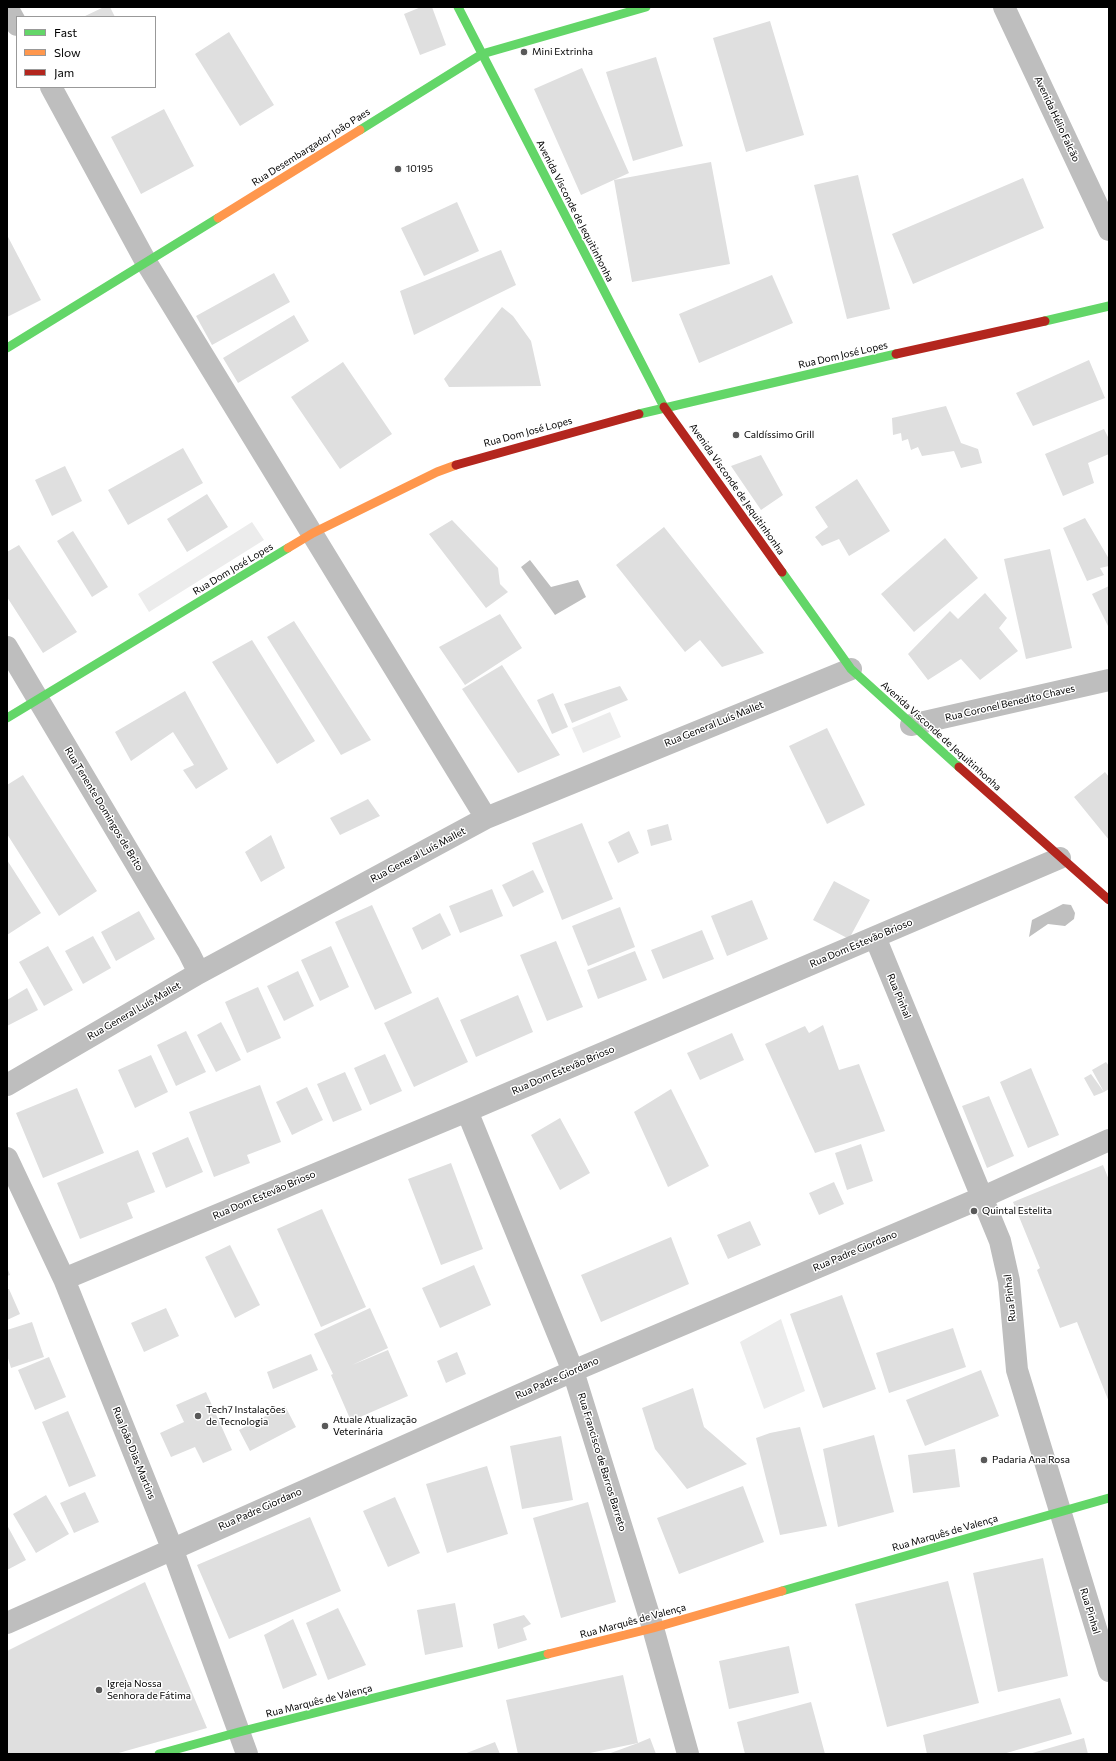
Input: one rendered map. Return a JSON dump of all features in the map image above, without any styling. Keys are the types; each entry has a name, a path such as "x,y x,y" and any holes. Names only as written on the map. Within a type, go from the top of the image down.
{"street":[{"path":"7,7 16,23"},
{"name":"Avenida Visconde de Jequitinhonha","path":"458,7 664,407 851,668 911,725 1109,900"},
{"name":"Rua Desembargador João Paes","path":"7,348 482,54 646,7"},
{"name":"Avenida Hélio Falcão","path":"1004,7 1109,230"},
{"path":"52,88 146,262 486,818"},
{"name":"Rua Dom José Lopes","path":"7,718 313,534 437,472 472,459 664,407 1109,306"},
{"name":"Rua Tenente Domingos de Brito","path":"7,647 189,953 199,973"},
{"name":"Rua General Luís Mallet","path":"7,1085 199,973 486,818 851,668"},
{"name":"Rua Coronel Benedito Chaves","path":"911,725 1109,680"},
{"name":"Rua Dom Estevão Brioso","path":"64,1279 467,1111 1060,858"},
{"name":"Rua Pinhal","path":"875,937 981,1198 1000,1241 1009,1281 1017,1370 1109,1671"},
{"name":"Rua Francisco de Barros Barreto","path":"467,1111 573,1371 654,1628 688,1754"},
{"name":"Rua Padre Giordano","path":"7,1623 172,1548 573,1371 981,1198 1109,1140"},
{"name":"Rua João Dias Martins","path":"7,1158 64,1279 172,1548 247,1754"},
{"name":"Rua Marquês de Valença","path":"159,1754 239,1732 654,1628 1109,1498"}],"shaded area":[{"path":"252,522 264,540 149,612 138,594"},
{"path":"530,560 551,587 578,580 586,597 555,615 521,567"},
{"path":"610,712 621,737 583,753 572,728"},
{"path":"1063,904 1071,905 1075,913 1074,919 1065,926 1048,924 1029,937 1032,920"},
{"path":"781,1319 805,1391 764,1409 740,1342"}],"building":[{"path":"104,7 110,7 114,16 85,16"},
{"path":"421,7 432,7 446,45 420,55 404,14"},
{"path":"770,21 804,135 746,152 713,38"},
{"path":"229,32 274,105 240,126 195,54"},
{"path":"656,57 683,146 633,161 606,72"},
{"path":"582,68 629,173 581,195 534,89"},
{"path":"164,109 194,166 141,194 111,137"},
{"path":"711,162 730,264 632,282 614,180"},
{"path":"858,175 890,309 847,319 814,185"},
{"path":"1023,178 1044,228 913,284 892,234"},
{"path":"457,202 479,251 424,276 401,228"},
{"path":"7,235 41,300 7,317"},
{"path":"501,250 516,285 414,335 400,291"},
{"path":"274,273 290,302 212,345 196,316"},
{"path":"772,275 793,323 699,363 679,314"},
{"path":"502,307 513,316 531,341 541,386 449,387 444,379"},
{"path":"294,315 309,341 238,383 223,358"},
{"path":"1089,360 1105,398 1033,426 1016,393"},
{"path":"343,362 392,434 340,469 291,397"},
{"path":"946,406 961,443 978,449 982,463 961,468 954,451 922,456 918,447 911,450 908,439 902,441 901,433 893,435 892,418"},
{"path":"1104,429 1109,439 1109,454 1088,463 1094,483 1063,496 1045,454"},
{"path":"183,448 203,483 128,525 108,490"},
{"path":"761,455 783,495 761,510 731,466"},
{"path":"65,466 82,501 52,516 35,480"},
{"path":"857,479 890,531 849,556 839,539 822,546 815,537 828,527 815,507"},
{"path":"207,494 228,527 187,552 167,519"},
{"path":"1085,518 1109,559 1109,566 1100,568 1104,575 1087,581 1063,528"},
{"path":"452,520 498,568 500,584 508,592 486,608 429,534"},
{"path":"664,527 764,653 722,667 700,640 685,652 616,565"},
{"path":"73,531 108,587 92,597 57,541"},
{"path":"945,538 978,578 914,632 881,594"},
{"path":"19,545 77,632 43,653 7,597 7,552"},
{"path":"1050,549 1072,648 1026,659 1004,559"},
{"path":"1109,586 1109,628 1092,594"},
{"path":"985,593 1007,618 999,628 1018,651 980,680 961,659 928,680 908,654 950,611 958,619"},
{"path":"500,614 522,648 465,685 439,647"},
{"path":"294,621 371,740 341,755 267,637"},
{"path":"252,640 315,741 277,764 212,662"},
{"path":"502,665 560,755 518,773 462,689"},
{"path":"620,686 628,700 572,723 564,704"},
{"path":"185,691 228,769 196,789 183,770 194,765 173,732 131,761 115,732"},
{"path":"553,693 568,727 552,734 537,700"},
{"path":"827,728 865,805 827,824 789,746"},
{"path":"1105,772 1109,777 1109,840 1074,797"},
{"path":"23,775 97,891 59,916 7,834 7,785"},
{"path":"368,799 380,816 340,835 330,818"},
{"path":"582,823 613,899 562,920 532,843"},
{"path":"668,824 672,840 651,846 647,830"},
{"path":"629,831 639,853 618,863 608,842"},
{"path":"271,835 285,868 261,882 245,852"},
{"path":"7,860 41,913 7,935"},
{"path":"533,870 544,892 513,907 502,885"},
{"path":"834,881 870,900 849,939 813,920"},
{"path":"492,889 503,916 460,933 449,906"},
{"path":"752,900 768,939 727,956 711,916"},
{"path":"372,905 412,993 375,1010 335,922"},
{"path":"620,907 635,947 588,966 572,926"},
{"path":"139,911 155,939 116,961 101,932"},
{"path":"440,913 451,935 422,950 412,928"},
{"path":"702,930 714,959 663,979 651,950"},
{"path":"93,936 111,968 83,984 65,951"},
{"path":"556,941 583,1007 547,1021 520,955"},
{"path":"48,946 73,990 44,1006 19,962"},
{"path":"331,946 349,987 320,1001 301,960"},
{"path":"635,951 647,980 598,999 587,970"},
{"path":"298,971 314,1006 284,1021 267,986"},
{"path":"258,987 281,1038 247,1053 225,1002"},
{"path":"27,988 38,1010 7,1026 7,1000"},
{"path":"518,995 533,1032 476,1057 460,1020"},
{"path":"438,997 468,1062 414,1087 384,1023"},
{"path":"221,1022 241,1060 216,1072 197,1035"},
{"path":"823,1025 839,1070 859,1064 885,1131 815,1153 765,1044 805,1026 809,1033"},
{"path":"186,1031 206,1072 176,1086 157,1045"},
{"path":"732,1033 744,1060 700,1080 687,1053"},
{"path":"385,1054 402,1091 370,1105 354,1068"},
{"path":"151,1055 168,1092 135,1108 118,1070"},
{"path":"1106,1062 1109,1066 1109,1089 1104,1092 1092,1070"},
{"path":"1031,1068 1059,1135 1028,1148 1000,1082"},
{"path":"345,1072 362,1110 333,1122 317,1084"},
{"path":"1091,1074 1104,1092 1094,1096 1084,1078"},
{"path":"260,1085 281,1142 247,1155 250,1163 214,1177 189,1112"},
{"path":"307,1087 323,1120 292,1135 276,1102"},
{"path":"77,1088 104,1153 43,1178 16,1113"},
{"path":"671,1089 709,1166 668,1187 634,1112"},
{"path":"989,1096 1014,1156 987,1168 962,1106"},
{"path":"560,1118 590,1173 560,1190 531,1135"},
{"path":"188,1137 203,1172 166,1188 152,1153"},
{"path":"861,1144 873,1181 847,1190 835,1153"},
{"path":"138,1150 155,1192 127,1203 133,1218 80,1239 57,1183"},
{"path":"451,1163 483,1249 441,1265 408,1179"},
{"path":"1103,1165 1109,1180 1109,1402 1077,1322 1060,1328 1037,1270 1040,1268 1013,1202"},
{"path":"834,1182 844,1204 819,1215 809,1193"},
{"path":"322,1209 366,1307 321,1327 277,1229"},
{"path":"750,1221 761,1245 728,1259 717,1235"},
{"path":"671,1237 689,1284 601,1322 581,1275"},
{"path":"230,1245 260,1305 235,1318 205,1257"},
{"path":"474,1265 491,1305 440,1328 422,1288"},
{"path":"7,1267 10,1275 7,1276"},
{"path":"7,1289 9,1289 20,1314 7,1320"},
{"path":"842,1295 876,1389 823,1408 790,1314"},
{"path":"166,1308 179,1336 144,1352 131,1323"},
{"path":"370,1308 388,1348 352,1365 388,1350 408,1396 351,1421 331,1375 333,1374 314,1334"},
{"path":"32,1322 44,1357 11,1368 7,1355 7,1330"},
{"path":"953,1328 966,1367 889,1393 876,1353"},
{"path":"457,1352 466,1374 446,1383 437,1361"},
{"path":"311,1354 318,1370 273,1389 267,1372"},
{"path":"49,1357 66,1397 35,1410 18,1370"},
{"path":"981,1370 999,1416 925,1446 906,1400"},
{"path":"693,1388 704,1427 747,1464 687,1489 655,1449 642,1408"},
{"path":"206,1392 232,1450 203,1463 195,1447 171,1457 160,1433 184,1422 176,1405"},
{"path":"285,1406 296,1427 250,1451 239,1430"},
{"path":"68,1411 96,1476 69,1487 42,1422"},
{"path":"800,1427 827,1526 780,1535 756,1438 770,1433"},
{"path":"874,1435 894,1512 838,1527 823,1449"},
{"path":"561,1436 573,1500 522,1509 510,1446"},
{"path":"955,1449 960,1487 913,1493 908,1455"},
{"path":"487,1466 508,1534 447,1553 426,1484"},
{"path":"743,1486 764,1542 679,1574 657,1518"},
{"path":"85,1492 99,1522 74,1533 60,1503"},
{"path":"46,1495 69,1534 36,1553 13,1514"},
{"path":"395,1497 420,1553 388,1567 363,1511"},
{"path":"588,1502 616,1602 561,1618 533,1518"},
{"path":"310,1517 341,1591 229,1639 197,1565"},
{"path":"7,1525 26,1560 7,1570"},
{"path":"1043,1558 1068,1676 998,1692 973,1573"},
{"path":"948,1581 979,1703 887,1727 855,1604"},
{"name":"Igreja Nossa Senhora de Fátima","path":"145,1582 207,1728 115,1754 7,1754 7,1651"},
{"path":"455,1603 463,1647 425,1655 417,1610"},
{"path":"338,1608 366,1665 328,1680 306,1623"},
{"path":"524,1615 531,1624 523,1628 527,1640 498,1649 493,1624"},
{"path":"293,1619 317,1675 283,1689 264,1635"},
{"path":"789,1646 799,1693 729,1709 719,1661"},
{"path":"623,1675 638,1743 585,1754 518,1754 506,1700"},
{"path":"1060,1698 1072,1734 1003,1754 927,1754 923,1735"},
{"path":"811,1702 825,1754 745,1754 737,1722"},
{"path":"650,1738 656,1754 608,1754"},
{"path":"1084,1738 1088,1754 1029,1754"},
{"path":"495,1742 500,1754 464,1754"}],"traffic: fast":[{"path":"458,7 664,407"},
{"path":"360,130 482,54 646,7"},
{"path":"7,348 218,218"},
{"path":"1045,321 1109,306"},
{"path":"639,414 896,354"},
{"path":"7,718 288,548"},
{"path":"782,572 851,669 959,767"},
{"path":"782,1591 1109,1498"},
{"path":"159,1754 239,1732 548,1654"}],"traffic: slow":[{"path":"218,218 360,130"},
{"path":"288,548 313,533 437,472 456,465"},
{"path":"548,1654 653,1628 782,1591"}],"traffic: jam":[{"path":"896,354 1045,321"},
{"path":"664,407 782,572"},
{"path":"456,465 639,414"},
{"path":"959,767 1109,900"}],"place":[{"name":"Mini Extrinha","path":"524,52"},
{"name":"10195","path":"398,169"},
{"name":"Caldíssimo Grill","path":"736,435"},
{"name":"Quintal Estelita","path":"974,1211"},
{"name":"Tech7 Instalações de Tecnologia","path":"198,1416"},
{"name":"Atuale Atualização Veterinária","path":"325,1426"},
{"name":"Padaria Ana Rosa","path":"984,1460"},
{"name":"Igreja Nossa Senhora de Fátima","path":"99,1690"}]}
